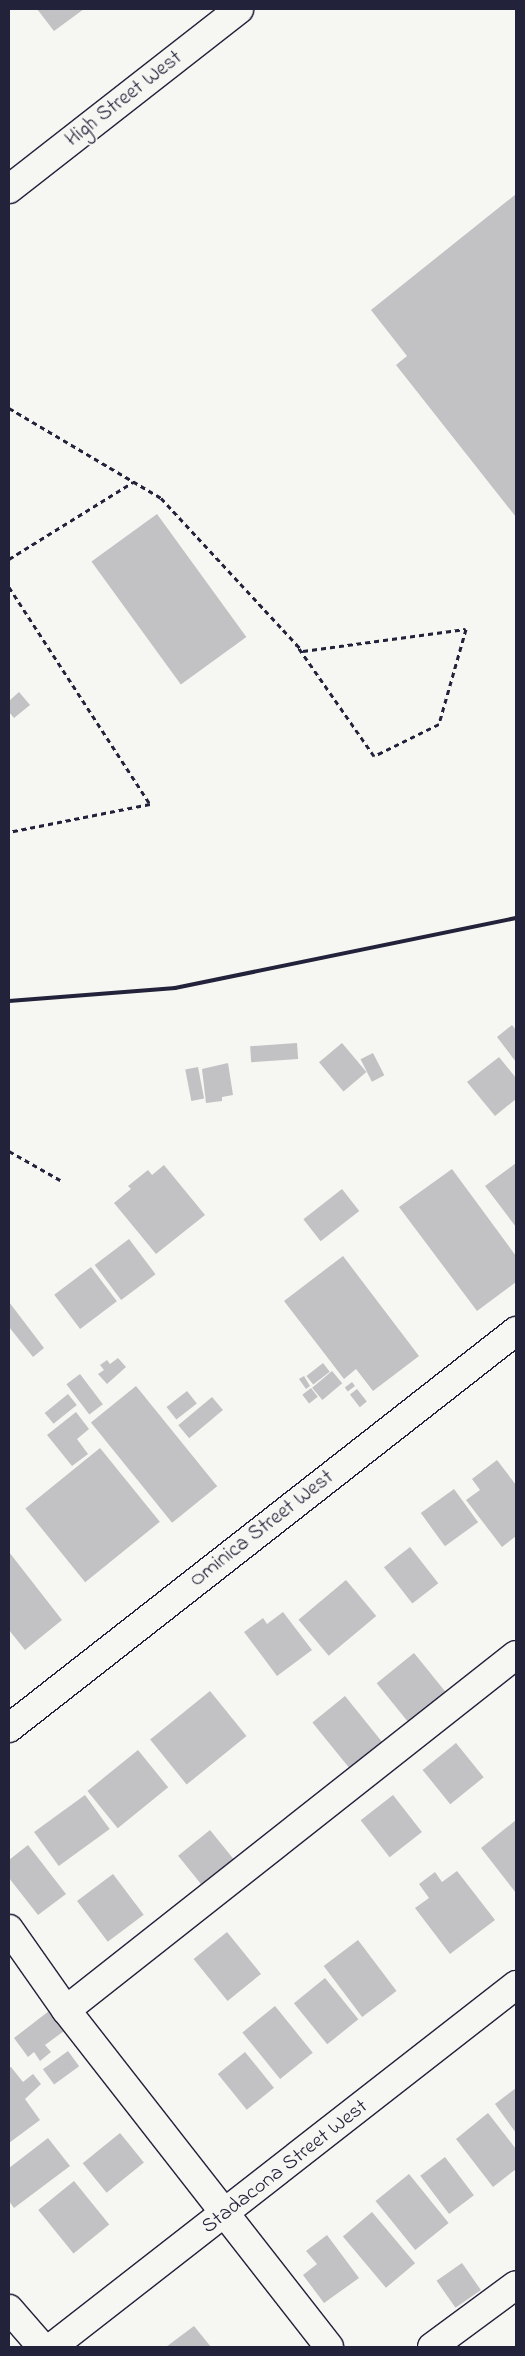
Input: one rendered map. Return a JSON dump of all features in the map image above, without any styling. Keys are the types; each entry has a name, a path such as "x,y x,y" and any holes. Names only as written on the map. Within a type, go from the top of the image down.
{"street":[{"name":"High Street West","path":"9,189 239,9"},
{"name":"Ominica Street West","path":"9,1728 516,1331"},
{"path":"66,2010 516,1655"},
{"path":"9,1929 66,2010 329,2347"},
{"name":"Stadacona Street West","path":"52,2347 225,2214 516,1985"},
{"path":"432,2347 516,2285"},
{"path":"9,2309 42,2347"}],"path":[{"path":"9,408 161,498 303,651 466,629 439,724 374,756 296,644"},
{"path":"9,559 133,482"},
{"path":"9,586 150,804 9,832"},
{"path":"9,1151 60,1180"}],"building":[{"path":"37,9 84,9 54,31"},
{"path":"516,194 516,517 396,365 407,356 371,310"},
{"path":"157,514 246,637 181,685 91,562"},
{"path":"19,692 30,705 14,718 9,712 9,701"},
{"path":"512,1025 516,1030 516,1062 497,1037"},
{"path":"297,1043 298,1059 251,1062 250,1046"},
{"path":"342,1043 366,1072 343,1091 319,1062"},
{"path":"373,1053 384,1075 372,1082 361,1059"},
{"path":"499,1057 516,1078 516,1099 495,1116 467,1082"},
{"path":"228,1063 233,1095 222,1097 222,1101 206,1103 202,1069"},
{"path":"198,1067 204,1098 191,1101 185,1069"},
{"path":"516,1163 516,1227 485,1186"},
{"path":"164,1165 205,1215 156,1254 114,1203 131,1189 128,1186 148,1170 152,1175"},
{"path":"452,1169 516,1256 516,1282 477,1311 399,1207"},
{"path":"342,1189 359,1211 321,1241 303,1219"},
{"path":"129,1239 155,1274 121,1300 95,1265"},
{"path":"343,1256 419,1356 373,1391 356,1369 344,1379 284,1301"},
{"path":"91,1267 117,1301 80,1329 54,1295"},
{"path":"9,1302 44,1348 33,1357 9,1327"},
{"path":"118,1358 126,1367 107,1384 98,1374 104,1370 100,1365 107,1360 110,1364"},
{"path":"323,1363 330,1372 313,1385 306,1376"},
{"path":"332,1371 342,1383 322,1400 312,1388"},
{"path":"80,1374 103,1404 89,1415 66,1384"},
{"path":"304,1376 310,1386 306,1389 299,1379"},
{"path":"352,1382 355,1386 348,1391 345,1387"},
{"path":"136,1386 217,1486 172,1523 91,1423"},
{"path":"311,1388 318,1397 309,1403 302,1395"},
{"path":"357,1389 367,1402 360,1407 350,1395"},
{"path":"187,1391 197,1404 176,1420 167,1407"},
{"path":"68,1394 77,1405 53,1424 45,1413"},
{"path":"212,1397 223,1410 189,1438 178,1425"},
{"path":"76,1412 89,1429 77,1439 88,1454 72,1466 47,1435"},
{"path":"100,1448 160,1522 85,1582 25,1508"},
{"path":"497,1460 516,1485 516,1536 502,1547 466,1500 480,1490 472,1479"},
{"path":"454,1489 478,1522 445,1546 421,1513"},
{"path":"410,1547 438,1583 412,1604 384,1567"},
{"path":"9,1552 62,1620 25,1650 9,1630"},
{"path":"346,1580 376,1616 329,1656 299,1620"},
{"path":"283,1612 312,1650 277,1676 244,1632 263,1618 267,1624"},
{"path":"414,1653 451,1698 413,1728 377,1683"},
{"path":"210,1691 247,1736 187,1785 150,1739"},
{"path":"345,1696 383,1743 350,1769 312,1722"},
{"path":"456,1743 484,1777 450,1804 423,1770"},
{"path":"138,1750 168,1787 118,1828 87,1791"},
{"path":"85,1795 110,1829 59,1866 34,1832"},
{"path":"393,1795 422,1832 390,1857 361,1820"},
{"path":"516,1820 516,1893 481,1848"},
{"path":"210,1830 237,1863 205,1889 178,1856"},
{"path":"28,1845 66,1894 38,1915 9,1878 9,1860"},
{"path":"457,1871 495,1920 450,1954 415,1908 429,1898 419,1884 435,1872 442,1882"},
{"path":"113,1874 144,1915 108,1942 77,1901"},
{"path":"227,1932 261,1974 228,2001 194,1959"},
{"path":"358,1940 397,1991 362,2017 324,1966"},
{"path":"325,1978 358,2019 327,2044 294,2003"},
{"path":"275,2006 313,2053 280,2079 242,2032"},
{"path":"49,2011 64,2031 45,2045 51,2052 40,2061 34,2052 28,2057 14,2038"},
{"path":"68,2051 79,2066 54,2085 43,2069"},
{"path":"245,2052 274,2088 247,2110 218,2074"},
{"path":"11,2067 23,2082 33,2074 41,2084 25,2099 40,2120 9,2143 9,2068"},
{"path":"516,2088 516,2133 495,2104"},
{"path":"488,2113 516,2149 516,2169 493,2187 456,2139"},
{"path":"120,2133 144,2163 107,2193 83,2163"},
{"path":"48,2138 70,2166 14,2208 9,2201 9,2168"},
{"path":"445,2157 474,2195 449,2214 420,2176"},
{"path":"409,2174 449,2223 415,2250 376,2201"},
{"path":"74,2181 109,2225 73,2253 38,2210"},
{"path":"372,2212 415,2263 386,2288 343,2236"},
{"path":"327,2235 359,2278 324,2303 303,2275 317,2264 306,2251"},
{"path":"462,2263 481,2290 456,2308 437,2281"},
{"path":"194,2326 211,2347 166,2347"}],"railway":[{"path":"9,1001 175,988 516,918"}]}
